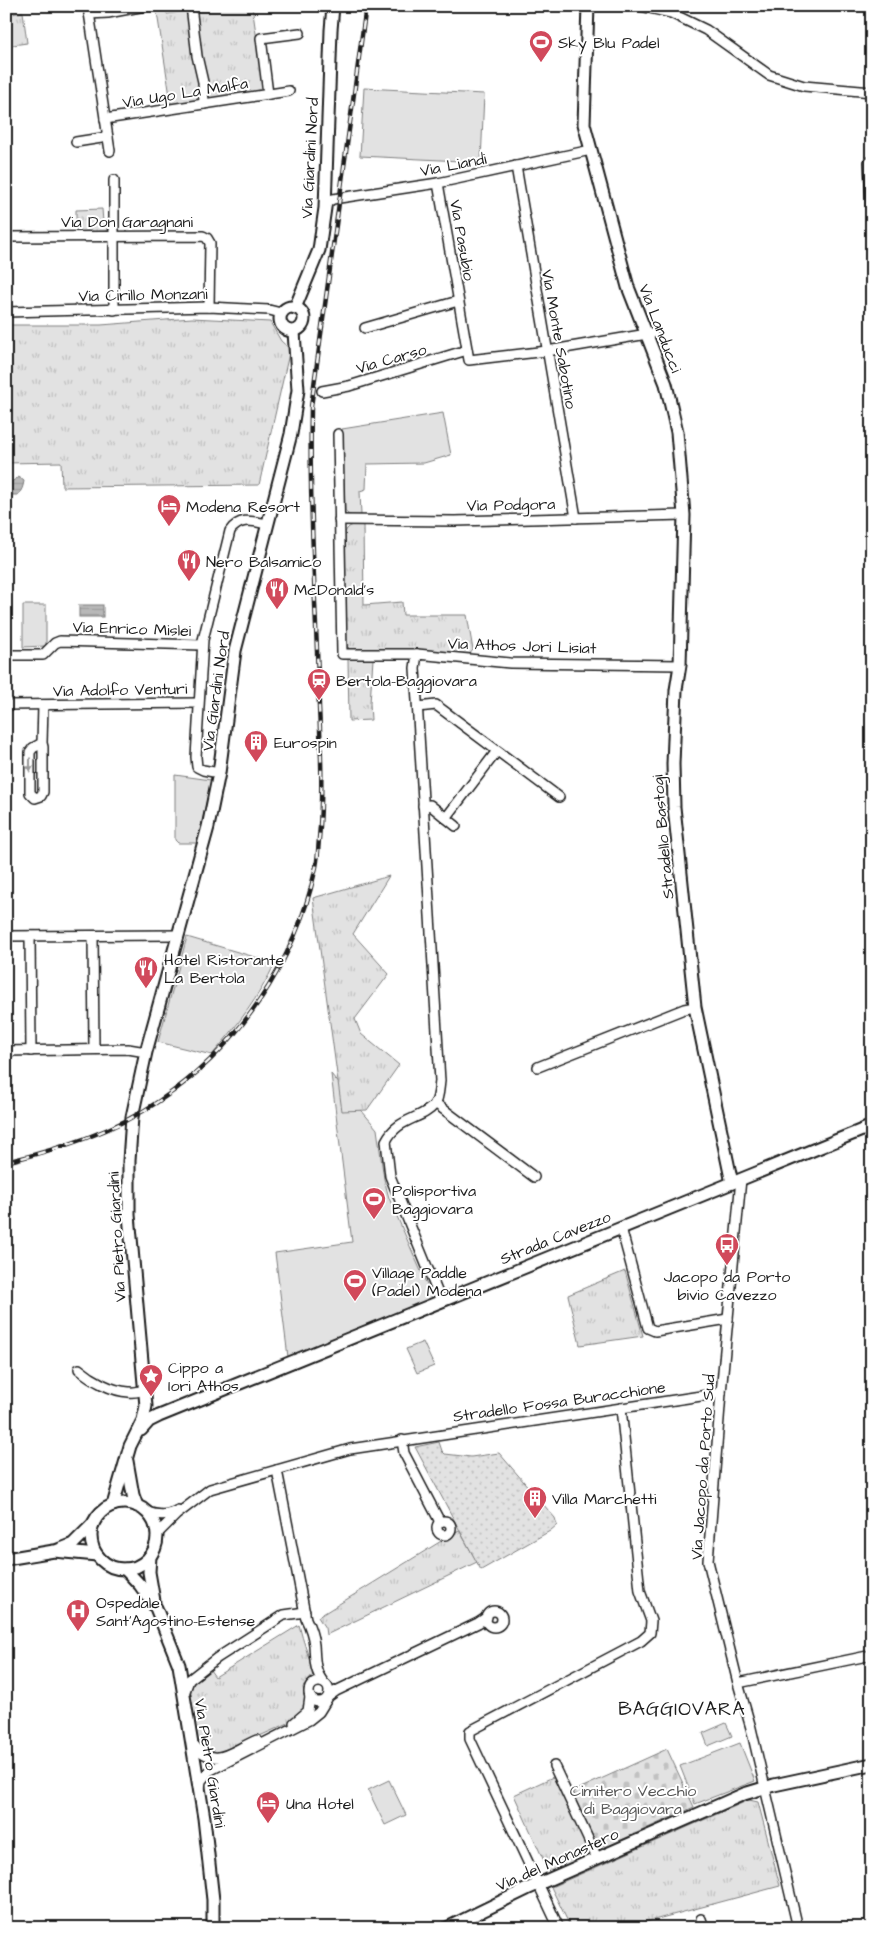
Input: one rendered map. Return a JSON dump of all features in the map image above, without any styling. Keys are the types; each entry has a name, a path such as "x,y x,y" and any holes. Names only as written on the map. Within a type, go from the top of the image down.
{"main road":[{"name":"Via Giardini Nord","path":"146,1052 201,855 219,773 235,651 291,434 298,390 294,332 300,328 304,318 296,308 318,250 325,208 330,30 333,6"},
{"name":"Via Landucci","path":"588,6 584,124 628,287 649,334 670,398 677,432 684,515 680,665"},
{"path":"294,332 282,328 279,321 281,313 287,308 296,308"},
{"name":"Stradello Bastogi","path":"680,665 676,690 673,764 674,807 695,1007 736,1181"},
{"name":"Via Pietro Giardini","path":"113,1505 127,1458 143,1420 146,1406 132,1260 129,1215 129,1161 132,1117 146,1052"},
{"name":"Strada Cavezzo","path":"135,1436 149,1421 166,1413 872,1126"},
{"path":"145,1390 154,1408 166,1413"},
{"name":"Via Pietro Giardini","path":"127,1458 133,1496 154,1522 157,1534 156,1544 150,1556 149,1572 156,1608 179,1666 200,1788 213,1900 214,1928"},
{"path":"54,1552 73,1544 92,1525 103,1510 113,1505 124,1503 142,1509"},
{"path":"6,1559 54,1552 97,1555 91,1541 92,1525"},
{"name":"Via Pietro Giardini","path":"97,1555 109,1565 125,1569 140,1585 156,1608"},
{"path":"125,1569 140,1564 150,1556"},
{"name":"Via del Monastero","path":"447,1928 539,1884 744,1794 872,1764"}],"street":[{"path":"191,6 197,56 203,82 204,104"},
{"path":"640,6 671,13 706,30 769,75 804,86 872,92"},
{"path":"110,151 89,10 108,13 140,7"},
{"name":"Via Ugo La Malfa","path":"268,94 261,38 300,33"},
{"name":"Via Ugo La Malfa","path":"105,119 289,91"},
{"path":"76,142 108,136"},
{"name":"Via Liandi","path":"325,208 328,202 333,199 438,183 591,150"},
{"path":"869,162 872,220"},
{"name":"Via Monte Sabotino","path":"516,166 576,518"},
{"path":"114,180 114,310"},
{"name":"Via Pasubio","path":"438,183 468,355"},
{"name":"Via Don Garagnani","path":"6,237 203,236 210,243 210,307"},
{"name":"Via Pasubio","path":"365,328 458,301"},
{"name":"Via Cirillo Monzani","path":"6,312 210,307 269,310 281,313"},
{"name":"Via Carso","path":"322,391 349,386 468,355 547,351 649,334"},
{"path":"338,434 340,520"},
{"name":"Via Podgora","path":"340,520 455,521 684,515"},
{"path":"219,773 197,767 198,703 202,645 230,531 234,526 245,520 267,524"},
{"name":"Via Athos Jori Lisiat","path":"340,520 342,654 417,654 510,663 680,665"},
{"name":"Via Enrico Mislei","path":"6,655 44,655 60,641 202,645"},
{"path":"417,654 415,668 440,1081 435,1103 395,1128 386,1142 390,1176 441,1301"},
{"name":"Via Adolfo Venturi","path":"6,705 198,703"},
{"name":"Via Adolfo Venturi","path":"42,743 33,748 30,754 30,793 34,798 41,796 43,792 43,705"},
{"path":"418,707 436,705 559,797"},
{"path":"446,818 497,751"},
{"path":"423,806 430,805 456,826"},
{"path":"6,936 178,935"},
{"path":"30,936 31,1051"},
{"path":"93,936 94,1049"},
{"path":"538,1067 684,1009 695,1007"},
{"path":"6,1051 128,1049 146,1052"},
{"path":"435,1103 534,1178"},
{"name":"Via Jacopo da Porto Sud","path":"736,1181 728,1319 708,1561 798,1928"},
{"path":"621,1228 648,1328 655,1331 728,1319"},
{"path":"78,1369 90,1378 108,1386 129,1392 145,1390"},
{"name":"Stradello Fossa Buracchione","path":"192,1502 210,1489 350,1449 721,1392"},
{"path":"559,1928 470,1739 470,1731 641,1641 650,1633 651,1621 640,1591 621,1408"},
{"path":"402,1440 404,1452 440,1522"},
{"path":"200,1788 201,1781 209,1771 309,1720 319,1712 328,1697 329,1690 317,1674 312,1637 277,1470"},
{"path":"142,1509 158,1516 168,1515 192,1502"},
{"path":"157,1534 192,1502"},
{"path":"184,1695 185,1687 200,1670 284,1614 306,1615"},
{"path":"310,1697 318,1703 342,1688 478,1623 488,1620"},
{"path":"738,1683 872,1655"},
{"path":"192,1743 206,1756 214,1758 297,1721 308,1711 309,1688 317,1674"},
{"path":"313,1684 318,1682 342,1688"},
{"path":"554,1766 597,1858"}],"green space":[{"path":"156,6 166,6 167,14 221,6 252,6 265,95 172,109"},
{"path":"23,12 27,43 6,46 6,15"},
{"path":"364,88 484,94 481,162 360,156"},
{"path":"102,209 103,222 109,222 107,231 76,233 76,210"},
{"path":"192,318 270,322 281,341 290,349 259,485 62,487 61,462 6,463 6,325 101,325"},
{"path":"443,413 451,455 424,463 367,464 366,489 360,491 361,515 352,516 348,514 345,511 342,429"},
{"path":"363,524 364,605 402,602 403,615 467,615 473,650 468,656 411,649 350,649 346,645 345,533 350,526"},
{"path":"23,605 46,605 46,646 23,647"},
{"path":"348,659 373,659 370,703 371,720 349,721"},
{"path":"175,775 211,780 196,843 178,843 175,840"},
{"path":"389,876 353,934 389,974 355,1019 361,1034 399,1065 367,1110 342,1111 313,898"},
{"path":"187,937 275,963 247,1011 212,1055 158,1042"},
{"name":"Polisportiva Baggiovara","path":"331,1074 377,1129 384,1179 389,1198 433,1299 288,1357 275,1253 352,1242"},
{"path":"625,1271 643,1336 580,1345 568,1295"},
{"path":"423,1342 434,1366 417,1373 406,1349"},
{"path":"439,1442 445,1454 471,1457 499,1453 555,1518 557,1525 550,1531 481,1570 415,1447"},
{"path":"459,1530 477,1562 326,1635 325,1628 318,1617"},
{"path":"299,1625 313,1675 303,1687 306,1708 295,1720 220,1754 213,1755 199,1746 196,1739 190,1699 194,1683 200,1676 210,1670 215,1677"},
{"path":"726,1723 732,1736 708,1746 703,1733"},
{"path":"740,1743 755,1781 695,1804 680,1766"},
{"name":"Cimitero Vecchio di Baggiovara","path":"667,1749 694,1807 599,1850 572,1792"},
{"path":"555,1776 588,1845 586,1856 549,1872 514,1795"},
{"path":"389,1780 406,1815 385,1825 368,1790"},
{"path":"749,1800 758,1802 780,1886 624,1928 571,1928 551,1887"}],"shaded area":[{"path":"19,477 24,481 21,490 18,495 9,495 6,488 8,484"},
{"path":"79,605 103,605 103,617 79,617"}],"railway":[{"path":"6,1162 66,1145 124,1122 159,1101 188,1080 238,1030 259,1001 278,970 306,905 316,867 321,789 312,519 311,407 366,6"}],"place":[{"name":"Sky Blu Padel","path":"541,63"},
{"name":"Modena Resort","path":"169,527"},
{"name":"Nero Balsamico","path":"189,582"},
{"name":"McDonald's","path":"277,610"},
{"name":"Bertola-Baggiovara","path":"319,701"},
{"name":"Eurospin","path":"256,763"},
{"name":"Hotel Ristorante La Bertola","path":"146,989"},
{"name":"Polisportiva Baggiovara","path":"374,1220"},
{"name":"Jacopo da Porto bivio Cavezzo","path":"727,1266"},
{"name":"Village Paddle (Padel) Modena","path":"355,1302"},
{"name":"Cippo a Iori Athos","path":"151,1397"},
{"name":"Villa Marchetti","path":"535,1519"},
{"name":"Ospedale Sant’Agostino–Estense","path":"78,1632"},
{"name":"Una Hotel","path":"268,1824"}],"district":[{"name":"BAGGIOVARA","path":"682,1708"}]}
